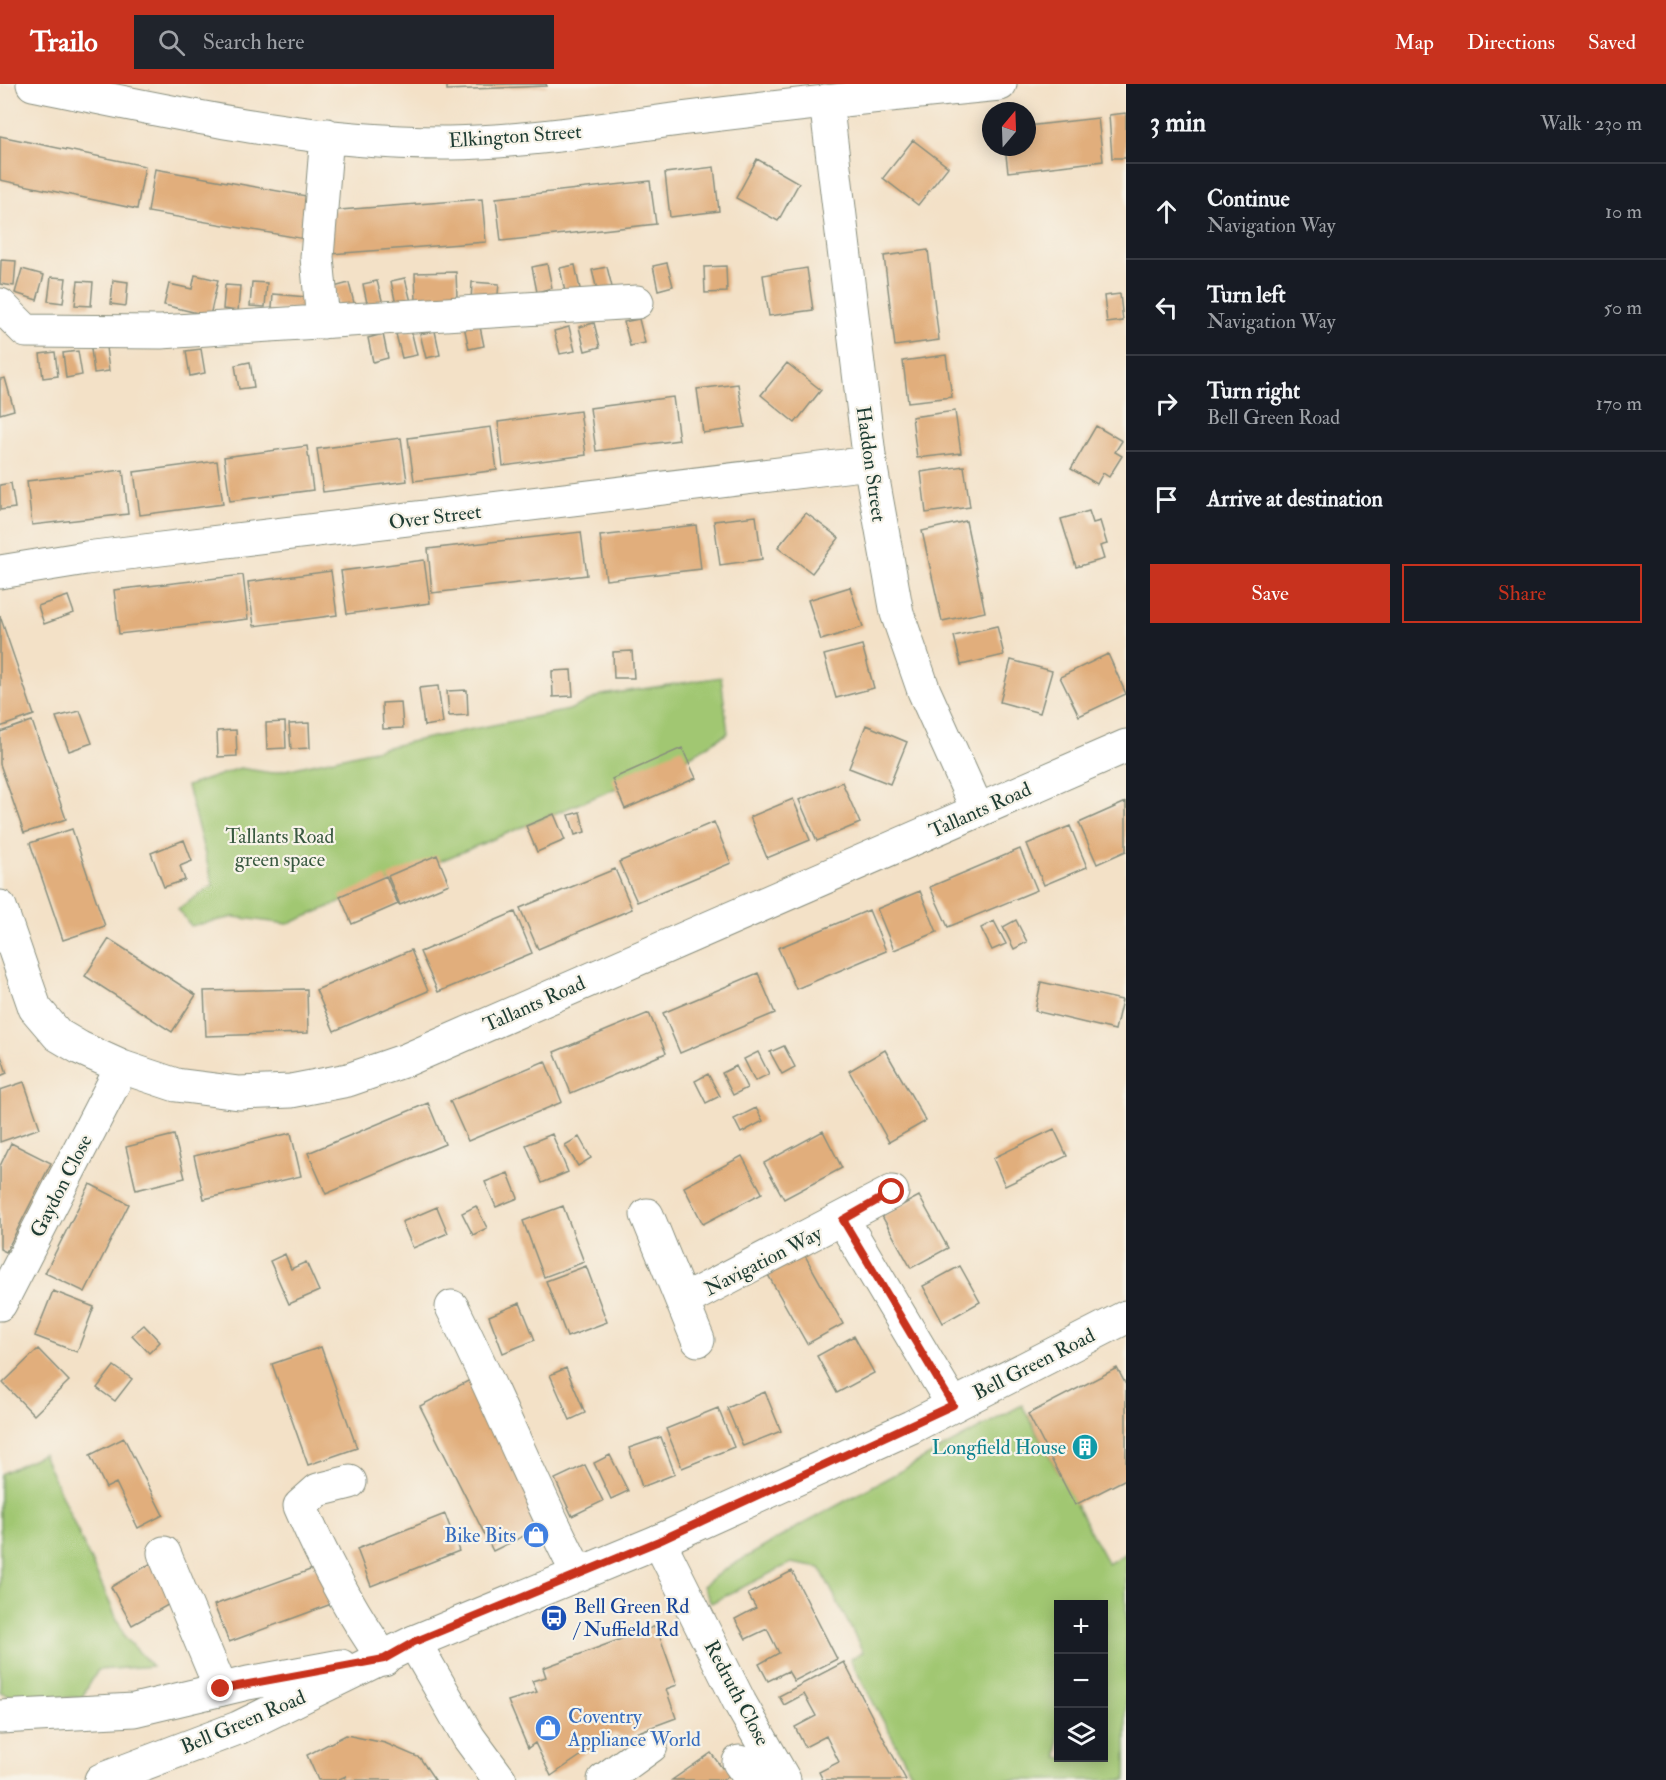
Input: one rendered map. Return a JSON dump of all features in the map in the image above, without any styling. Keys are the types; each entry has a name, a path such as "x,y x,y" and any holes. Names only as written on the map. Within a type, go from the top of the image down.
{"street":[{"name":"Elkington Street","path":"33,84 262,129 449,143 562,134 826,101 1000,84"},
{"name":"Haddon Street","path":"826,101 870,464 897,613 924,691 978,812"},
{"path":"323,322 317,257 327,135"},
{"path":"0,304 26,331 161,332 637,302"},
{"name":"Over Street","path":"0,572 86,558 870,464"},
{"name":"Tallants Road","path":"0,907 35,1008 58,1035 122,1067 176,1085 239,1093 291,1091 348,1080 406,1060 1126,746"},
{"name":"Gaydon Close","path":"0,1304 122,1067"},
{"name":"Navigation Way","path":"683,1301 843,1220 892,1192"},
{"name":"Navigation Way","path":"647,1215 698,1340"},
{"name":"Navigation Way","path":"843,1220 953,1405"},
{"path":"452,1307 490,1384 547,1514 578,1574"},
{"name":"Bell Green Road","path":"101,1780 238,1728 384,1659 414,1642 659,1541 953,1405 1126,1317"},
{"path":"350,1482 318,1490 300,1506 360,1624 384,1659"},
{"name":"Redruth Close","path":"659,1541 740,1703 784,1780"},
{"path":"164,1554 221,1689"},
{"path":"414,1642 469,1738 500,1780"},
{"name":"Bell Green Road","path":"0,1717 134,1710 221,1689 384,1659"},
{"path":"604,1780 651,1746"}],"green space":[{"name":"Tallants Road green space","path":"721,677 728,733 682,761 288,924 234,917 191,926 178,909 213,885 187,786 240,768 272,773 423,739 569,710 602,695"},
{"path":"1022,1405 1108,1564 1126,1553 1126,1780 915,1780 850,1659 863,1652 820,1568 791,1563 711,1603 703,1586 724,1570 803,1524"},
{"path":"43,1454 125,1637 152,1666 98,1670 82,1697 30,1698 0,1692 0,1474"}],"building":[{"path":"447,84 546,84 547,86 447,90"},
{"path":"1126,113 1126,158 1112,158 1109,115"},
{"path":"1098,118 1103,161 1008,172 1006,156 1036,156 1036,125"},
{"path":"0,136 145,166 137,209 0,180"},
{"path":"913,140 948,167 918,205 883,178"},
{"path":"757,159 799,183 778,221 736,198"},
{"path":"714,167 719,211 670,217 665,173"},
{"path":"155,169 312,197 305,239 148,212"},
{"path":"650,181 656,224 501,241 496,198"},
{"path":"482,199 486,242 331,254 327,211"},
{"path":"928,250 939,340 895,346 884,256"},
{"path":"1,260 16,261 14,286 0,284"},
{"path":"667,263 673,286 658,290 653,266"},
{"path":"547,264 552,288 537,292 532,267"},
{"path":"575,265 580,289 565,292 560,268"},
{"path":"726,266 727,292 705,293 704,267"},
{"path":"607,267 613,291 598,294 592,270"},
{"path":"807,268 813,310 769,316 763,275"},
{"path":"22,269 44,275 37,300 15,293"},
{"path":"456,272 457,298 416,300 415,273"},
{"path":"195,275 218,280 210,316 164,305 169,284 192,289"},
{"path":"51,277 66,278 63,303 48,301"},
{"path":"405,278 411,302 396,305 391,281"},
{"path":"113,280 128,282 126,306 111,304"},
{"path":"78,281 93,282 91,306 75,305"},
{"path":"377,281 383,304 368,308 363,284"},
{"path":"252,282 267,283 265,307 250,306"},
{"path":"472,282 499,284 497,303 471,301"},
{"path":"349,283 355,307 340,311 334,287"},
{"path":"225,285 240,286 238,311 223,309"},
{"path":"273,294 306,297 305,310 272,308"},
{"path":"1120,294 1123,321 1107,323 1104,296"},
{"path":"639,319 645,343 630,346 624,322"},
{"path":"479,322 484,346 469,349 464,326"},
{"path":"594,323 600,347 585,351 579,327"},
{"path":"569,327 575,351 560,354 554,331"},
{"path":"411,330 417,355 402,358 396,334"},
{"path":"435,331 440,355 426,358 420,334"},
{"path":"383,334 388,358 373,362 368,338"},
{"path":"106,347 109,371 94,373 91,349"},
{"path":"201,349 205,373 190,376 186,351"},
{"path":"78,351 82,375 66,378 63,353"},
{"path":"55,352 58,376 43,378 40,354"},
{"path":"946,355 952,397 908,402 903,361"},
{"path":"250,362 254,387 239,389 235,365"},
{"path":"787,363 821,390 795,423 761,395"},
{"path":"5,378 14,410 0,414 0,379"},
{"path":"738,384 745,427 703,433 697,389"},
{"path":"673,397 679,440 596,451 590,408"},
{"path":"580,411 586,455 503,466 498,422"},
{"path":"955,411 961,453 917,458 912,417"},
{"path":"1096,426 1122,441 1115,452 1122,456 1109,477 1103,473 1097,484 1071,469"},
{"path":"491,427 497,470 414,481 408,438"},
{"path":"401,438 407,481 323,492 317,449"},
{"path":"307,446 313,490 230,501 224,457"},
{"path":"217,461 223,504 140,515 134,472"},
{"path":"964,466 970,507 926,513 921,472"},
{"path":"123,470 128,514 32,525 27,481"},
{"path":"11,483 15,508 0,510 0,485"},
{"path":"1089,511 1093,523 1100,521 1107,544 1100,546 1104,559 1076,567 1061,519"},
{"path":"806,513 839,538 812,573 778,547"},
{"path":"756,516 762,559 720,565 714,521"},
{"path":"966,521 985,612 942,621 922,531"},
{"path":"696,525 701,569 606,580 600,536"},
{"path":"581,532 587,575 432,593 428,549"},
{"path":"424,560 430,603 347,614 341,571"},
{"path":"331,571 337,615 254,626 248,582"},
{"path":"243,575 248,619 119,634 114,590"},
{"path":"850,587 863,627 821,640 808,600"},
{"path":"68,596 74,613 44,624 38,606"},
{"path":"0,616 34,715 0,727"},
{"path":"997,626 1004,655 961,665 954,636"},
{"path":"862,645 874,688 836,698 824,655"},
{"path":"632,651 634,678 614,678 613,652"},
{"path":"1108,654 1126,694 1079,716 1060,677"},
{"path":"1011,660 1052,671 1040,713 1000,702"},
{"path":"571,670 573,696 553,697 552,671"},
{"path":"438,686 443,723 424,726 419,688"},
{"path":"467,690 468,715 449,716 447,691"},
{"path":"401,702 403,728 383,729 382,703"},
{"path":"80,711 92,743 69,751 56,717"},
{"path":"32,721 66,819 24,833 0,764 0,732"},
{"path":"285,722 286,748 267,749 266,723"},
{"path":"309,723 310,748 291,749 289,724"},
{"path":"866,725 907,742 890,784 849,768"},
{"path":"236,730 237,756 218,757 217,731"},
{"path":"682,748 696,778 625,809 612,779"},
{"path":"842,782 860,823 817,841 799,800"},
{"path":"793,799 810,840 767,858 750,817"},
{"path":"1126,802 1126,851 1097,864 1079,823"},
{"path":"580,812 585,832 575,835 569,815"},
{"path":"554,814 565,840 537,852 526,826"},
{"path":"714,822 731,863 637,902 619,862"},
{"path":"1070,826 1087,867 1044,885 1027,844"},
{"path":"72,829 105,926 63,940 30,843"},
{"path":"184,840 192,861 180,866 185,880 164,887 151,853"},
{"path":"1020,849 1037,890 948,927 930,887"},
{"path":"437,855 449,884 400,905 388,876"},
{"path":"615,869 632,909 538,949 520,908"},
{"path":"386,876 398,904 352,924 340,896"},
{"path":"920,891 937,932 894,950 877,909"},
{"path":"869,910 886,951 796,989 778,948"},
{"path":"515,912 532,953 438,992 420,952"},
{"path":"1016,920 1027,942 1014,949 1003,927"},
{"path":"994,921 1006,944 992,950 981,928"},
{"path":"109,939 196,995 172,1032 85,976"},
{"path":"411,950 428,991 334,1031 316,990"},
{"path":"758,973 775,1013 680,1053 663,1013"},
{"path":"1041,982 1122,1000 1115,1030 1035,1011"},
{"path":"307,989 308,1033 206,1036 204,991"},
{"path":"649,1013 666,1053 571,1093 554,1052"},
{"path":"784,1046 795,1067 782,1074 770,1052"},
{"path":"885,1050 926,1121 889,1142 849,1071"},
{"path":"758,1052 769,1074 755,1081 744,1059"},
{"path":"0,1053 7,1073 0,1076"},
{"path":"545,1061 562,1102 468,1141 450,1101"},
{"path":"736,1066 747,1088 733,1095 722,1073"},
{"path":"708,1074 720,1096 706,1103 695,1081"},
{"path":"24,1082 40,1128 0,1142 0,1090"},
{"path":"428,1103 445,1144 326,1194 308,1153"},
{"path":"756,1108 763,1121 741,1133 734,1119"},
{"path":"1054,1129 1067,1156 1005,1186 993,1158"},
{"path":"823,1131 842,1168 784,1199 764,1163"},
{"path":"291,1133 301,1176 204,1199 194,1156"},
{"path":"552,1134 568,1172 542,1183 526,1145"},
{"path":"174,1135 185,1178 136,1190 126,1147"},
{"path":"579,1137 591,1158 578,1166 565,1145"},
{"path":"11,1143 51,1163 6,1252 0,1249 0,1166"},
{"path":"742,1156 762,1193 703,1224 684,1187"},
{"path":"508,1173 518,1198 496,1207 485,1182"},
{"path":"90,1184 129,1204 85,1292 45,1273"},
{"path":"919,1196 948,1248 911,1268 882,1216"},
{"path":"476,1206 487,1228 473,1235 462,1213"},
{"path":"563,1206 584,1262 544,1277 523,1221"},
{"path":"437,1207 448,1233 413,1248 402,1222"},
{"path":"803,1252 843,1324 807,1344 767,1273"},
{"path":"285,1254 291,1269 306,1262 319,1291 289,1304 270,1261"},
{"path":"586,1266 607,1322 567,1337 546,1281"},
{"path":"960,1266 980,1302 943,1323 923,1286"},
{"path":"53,1291 94,1307 77,1352 35,1336"},
{"path":"520,1303 535,1340 503,1353 489,1316"},
{"path":"144,1325 160,1342 149,1353 132,1335"},
{"path":"854,1336 874,1373 837,1393 817,1356"},
{"path":"321,1347 357,1448 308,1465 272,1364"},
{"path":"38,1349 69,1381 34,1415 3,1383"},
{"path":"114,1366 132,1379 115,1401 97,1388"},
{"path":"566,1368 585,1413 570,1420 550,1375"},
{"name":"Longfield House","path":"1117,1368 1126,1385 1126,1479 1075,1505 1028,1414"},
{"path":"470,1380 544,1526 493,1551 420,1406"},
{"path":"765,1392 781,1431 743,1446 727,1408"},
{"path":"718,1408 734,1447 682,1468 666,1429"},
{"path":"661,1437 675,1474 642,1487 629,1448"},
{"path":"124,1438 163,1515 138,1528 116,1483 106,1488 90,1455"},
{"path":"610,1455 628,1491 611,1499 594,1463"},
{"path":"585,1465 603,1501 572,1516 555,1479"},
{"path":"445,1514 459,1551 371,1586 357,1549"},
{"path":"153,1562 175,1601 132,1625 111,1587"},
{"path":"321,1566 334,1603 229,1642 214,1605"},
{"path":"792,1571 837,1659 794,1681 788,1671 768,1681 759,1664 779,1653 767,1629 746,1639 735,1619 756,1608 748,1594"},
{"path":"656,1626 677,1685 666,1689 676,1718 625,1737 614,1733 551,1776 535,1743 528,1748 508,1701 537,1692 532,1681 546,1677 543,1668"},
{"path":"844,1662 906,1780 823,1780 819,1772 839,1762 826,1736 805,1747 795,1727 816,1716 804,1694 784,1705 779,1696"},
{"path":"346,1735 385,1743 420,1758 435,1780 345,1780 346,1776 337,1780 318,1780 307,1755"},
{"path":"711,1753 722,1768 726,1765 732,1774 723,1780 672,1780"}],"place":[{"name":"Longfield House","path":"1085,1447"},
{"name":"Bike Bits","path":"536,1535"},
{"name":"Bell Green Rd / Nuffield Rd","path":"554,1618"},
{"name":"Coventry Appliance World","path":"548,1728"}],"route":[{"path":"221,1689 384,1659 414,1642 659,1541 911,1427 953,1405 843,1220 892,1192"}]}
